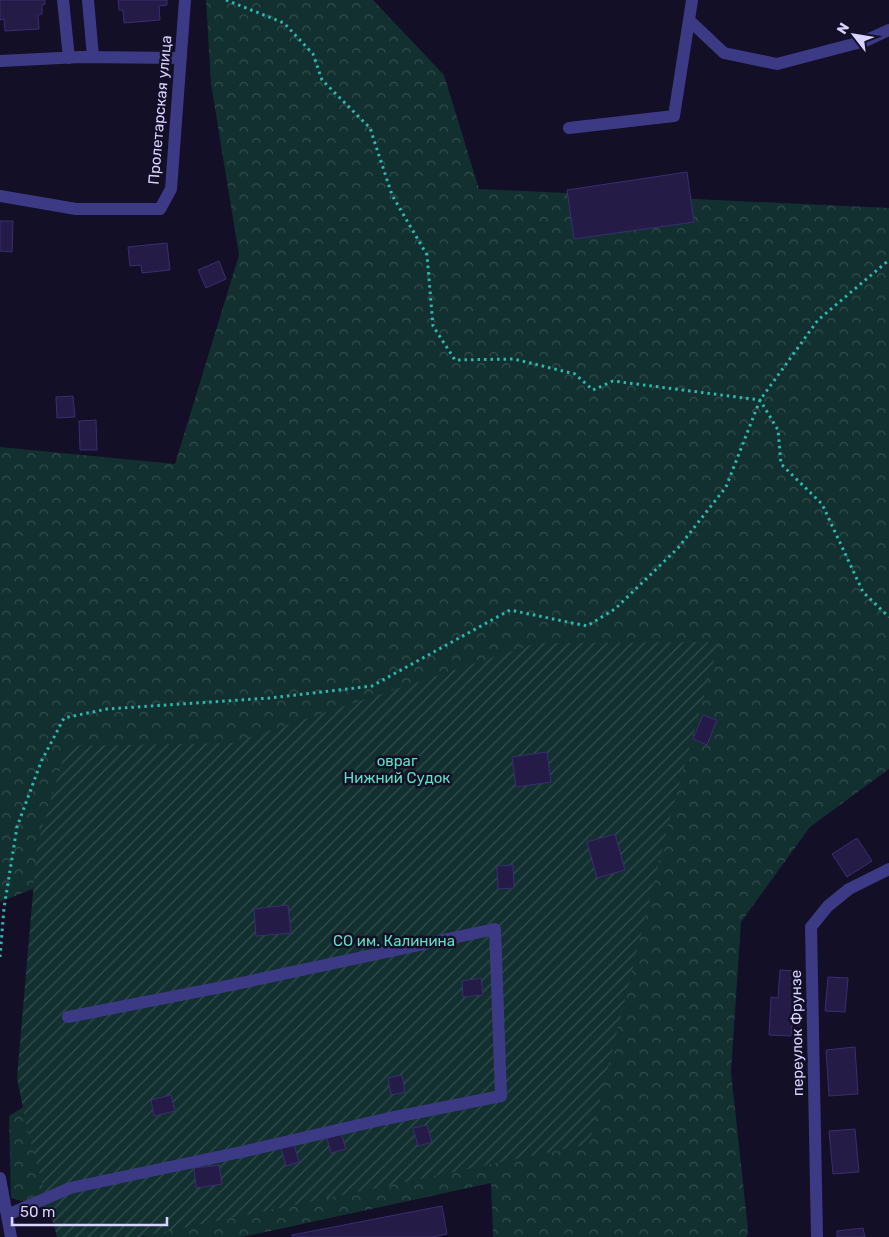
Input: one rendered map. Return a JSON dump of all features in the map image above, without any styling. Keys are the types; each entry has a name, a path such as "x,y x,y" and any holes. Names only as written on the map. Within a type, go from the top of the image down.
{"street":[{"path":"63,0 68,58"},
{"path":"88,0 94,58"},
{"name":"Пролетарская улица","path":"0,196 76,210 160,209 171,189 185,0"},
{"path":"568,128 674,116 692,0"},
{"path":"689,20 724,53 777,64 865,41 889,30"},
{"path":"0,61 68,58 181,58"},
{"name":"переулок Фрунзе","path":"817,1237 811,927 828,906 849,889 889,869"},
{"path":"7,1216 70,1188 246,1151 385,1119 501,1096 495,930 222,987 68,1016"},
{"path":"0,1178 11,1237"}],"path":[{"path":"226,0 284,23 313,54 322,80 370,128 392,195 426,256 433,326 455,360 514,359 575,374 593,390 613,381 760,400"},
{"path":"0,958 4,908 17,827 42,762 64,718 107,709 270,698 372,686 510,610 587,626 615,609 678,548 726,487 760,400 818,320 889,260"},
{"path":"760,400 778,430 781,464 822,504 864,592 889,617"}],"green space":[{"name":"овраг Нижний Судок","path":"206,0 373,0 444,75 479,189 889,208 889,769 810,827 741,922 731,1072 748,1229 747,1237 493,1237 491,1183 242,1237 148,1237 11,1198 9,1116 52,1089 40,886 0,902 0,447 175,464 239,255 211,84"},
{"name":"СО им. Калинина","path":"719,642 672,810 589,1144 139,1237 57,1237 27,1128 17,1078 37,846 67,746 232,743 537,643"}],"building":[{"path":"0,0 45,0 45,4 42,5 42,14 38,15 39,29 5,31 4,19 0,20"},
{"path":"118,0 167,0 167,5 159,6 160,20 124,23 123,10 119,10"},
{"path":"687,172 694,222 574,239 567,190"},
{"path":"0,221 13,221 12,252 0,251"},
{"path":"167,243 170,270 142,273 141,265 130,266 128,247"},
{"path":"219,261 226,279 206,288 198,270"},
{"path":"73,396 75,417 57,418 56,397"},
{"path":"96,420 97,450 80,450 79,421"},
{"path":"703,715 717,720 707,745 693,739"},
{"path":"547,752 551,782 516,787 512,757"},
{"path":"615,834 625,870 597,878 587,842"},
{"path":"857,838 872,861 847,877 832,854"},
{"path":"513,865 514,888 498,889 497,866"},
{"path":"288,905 291,933 256,936 254,909"},
{"path":"780,970 802,971 800,1026 792,1025 791,1036 769,1035 771,997 778,998"},
{"path":"828,977 848,978 845,1012 825,1011"},
{"path":"481,978 483,995 463,997 462,981"},
{"path":"855,1047 858,1094 829,1096 826,1050"},
{"path":"402,1075 405,1092 391,1095 388,1078"},
{"path":"171,1095 175,1111 154,1116 151,1100"},
{"path":"427,1125 432,1142 418,1146 413,1128"},
{"path":"855,1129 859,1172 833,1174 829,1131"},
{"path":"340,1131 346,1149 331,1153 326,1135"},
{"path":"294,1144 299,1162 286,1166 281,1148"},
{"path":"219,1165 222,1184 196,1188 194,1168"},
{"path":"442,1206 447,1234 432,1237 292,1237 292,1235"},
{"path":"863,1228 865,1237 837,1237 837,1231"}]}
